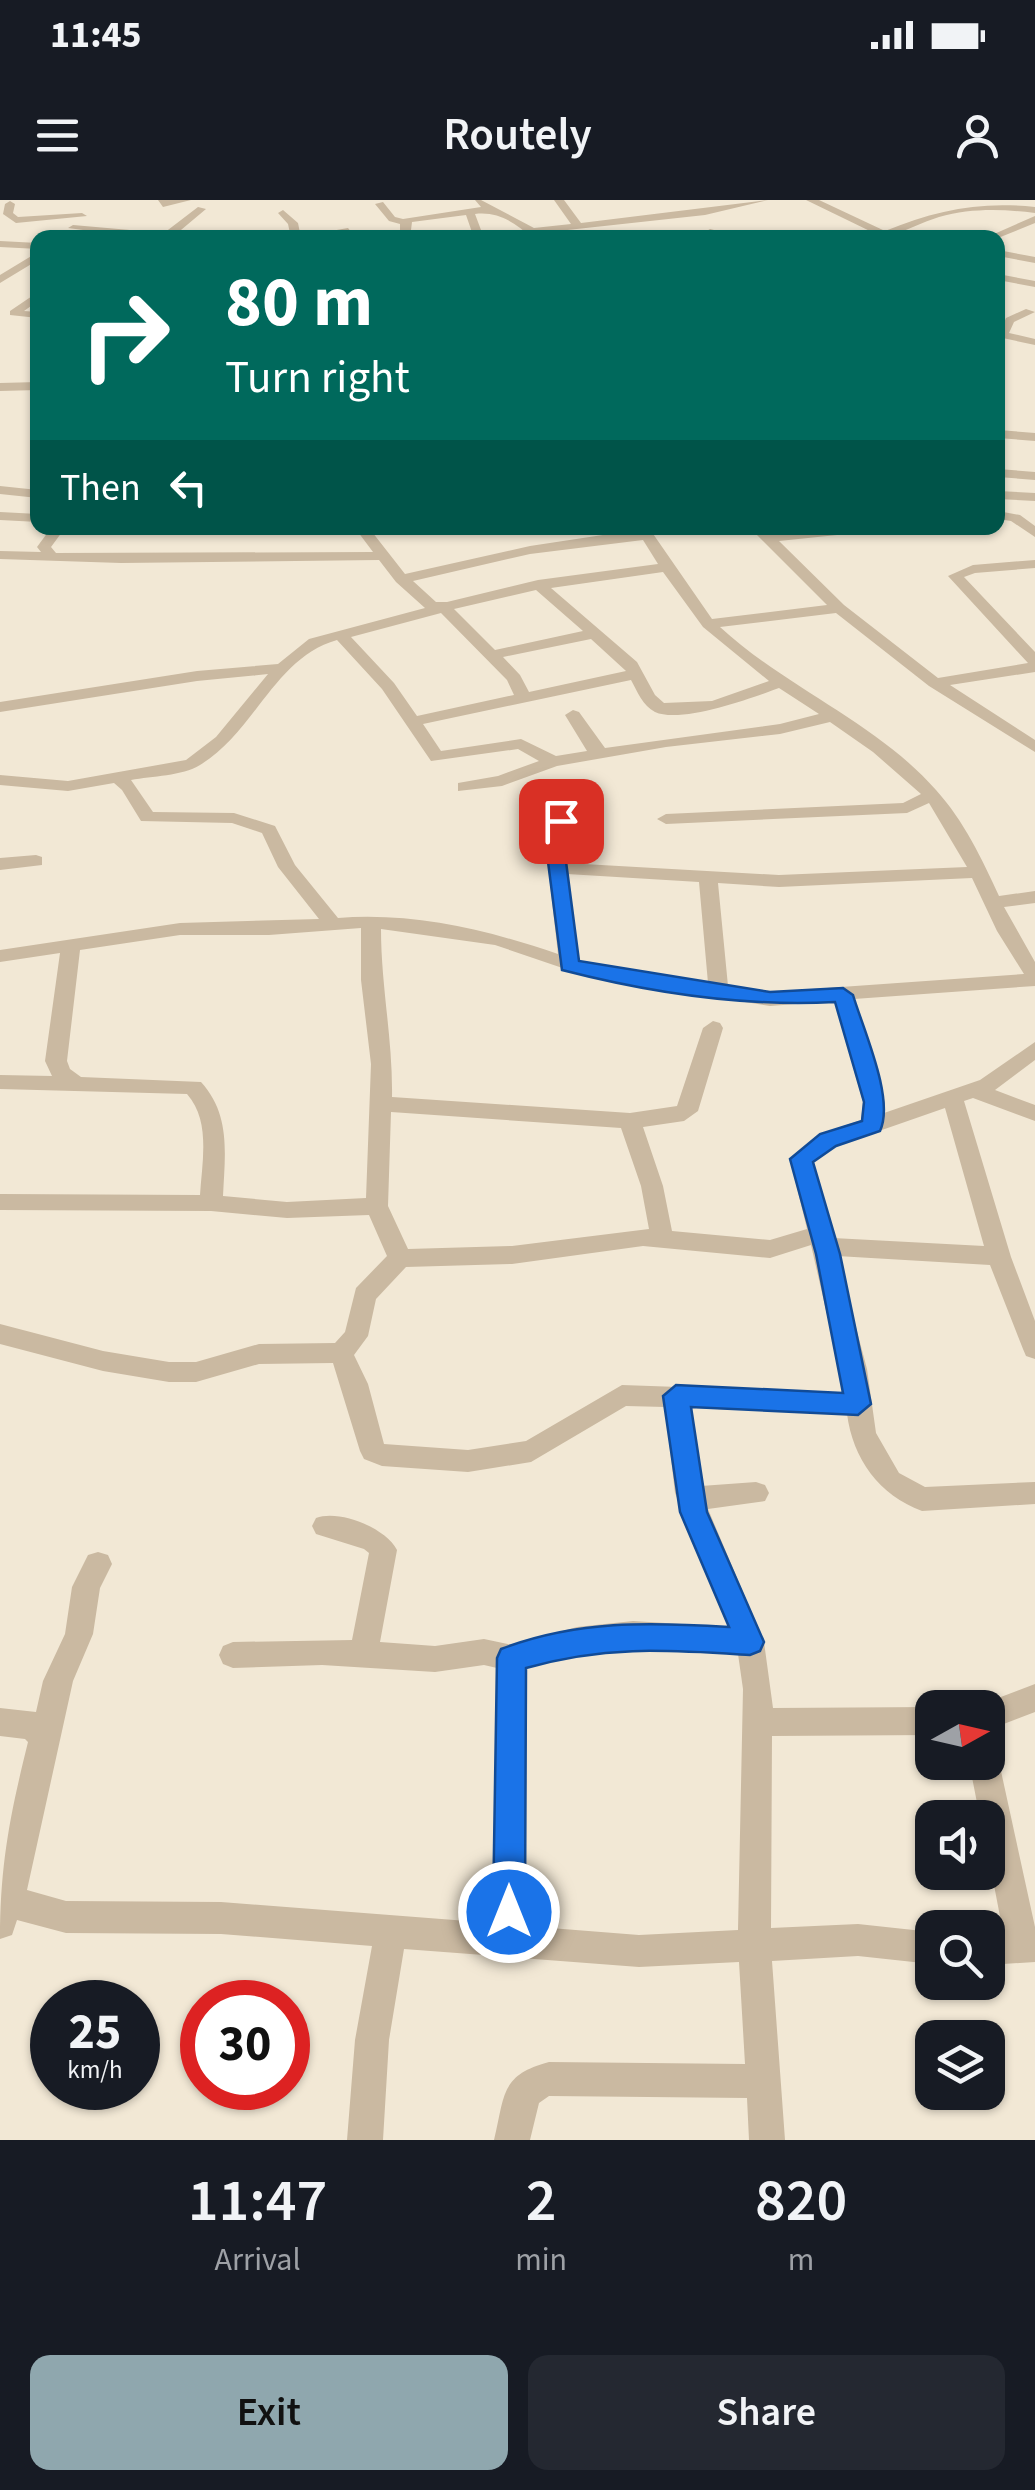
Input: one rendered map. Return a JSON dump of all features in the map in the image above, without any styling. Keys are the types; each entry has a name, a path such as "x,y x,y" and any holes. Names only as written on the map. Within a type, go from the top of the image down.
{"street":[{"path":"73,228 82,216 85,200"},
{"path":"163,200 163,204 186,200"},
{"path":"473,200 529,230"},
{"path":"559,200 578,226"},
{"path":"557,230 642,216 704,212 763,200"},
{"path":"810,200 868,230"},
{"path":"941,200 955,206"},
{"path":"897,229 955,206 984,200 1035,210"},
{"path":"630,203 642,216"},
{"path":"10,204 8,214 16,220 82,216"},
{"path":"380,204 392,218 404,222 492,209"},
{"path":"175,230 202,209"},
{"path":"283,213 294,230"},
{"path":"470,213 476,230"},
{"path":"1005,232 1035,219"},
{"path":"404,222 405,230"},
{"path":"73,228 90,230"},
{"path":"0,244 30,246"},
{"path":"1005,254 1035,260"},
{"path":"0,280 30,260"},
{"path":"1005,278 1035,284"},
{"path":"7,312 30,300"},
{"path":"1005,307 1032,312"},
{"path":"1005,328 1010,320 1032,312"},
{"path":"1005,336 1035,342"},
{"path":"0,387 30,386"},
{"path":"1005,435 1035,437"},
{"path":"1005,474 1035,476"},
{"path":"0,490 30,493"},
{"path":"1005,495 1035,497"},
{"path":"0,516 30,518"},
{"path":"1005,516 1035,533"},
{"path":"51,556 44,547 53,535"},
{"path":"368,535 402,579 492,655 514,678 524,698"},
{"path":"402,579 530,550 620,535"},
{"path":"647,535 708,624 748,659 888,754 944,808 1014,949 1035,978"},
{"path":"765,535 839,608 935,683 1035,747"},
{"path":"0,554 384,556"},
{"path":"1035,564 972,569 955,576 1035,664"},
{"path":"0,780 68,786 176,769 210,753 302,648 438,606 538,584 668,567"},
{"path":"538,584 636,674 653,703 669,711 714,706 782,682"},
{"path":"708,624 839,608"},
{"path":"340,634 388,686 437,757 520,744 553,762"},
{"path":"492,655 591,634"},
{"path":"935,683 1035,664"},
{"path":"0,707 197,676 282,668"},
{"path":"411,722 636,674"},
{"path":"573,715 597,752"},
{"path":"464,787 502,781 553,762 597,752 780,729 832,716"},
{"path":"118,778 129,787 147,817 234,818 268,830 287,867 334,924"},
{"path":"666,819 907,808 932,795"},
{"path":"561,821 553,831 561,868 569,966"},
{"path":"0,864 36,861"},
{"path":"561,868 779,881 976,872"},
{"path":"708,879 718,992"},
{"path":"992,903 1035,897"},
{"path":"371,922 382,1104 377,1206 400,1258"},
{"path":"0,956 180,929 371,922 411,924 499,940 569,966 770,999 1035,978"},
{"path":"70,946 56,1061 61,1073 74,1082"},
{"path":"843,995 873,1114"},
{"path":"382,1104 630,1121 684,1113 714,1028"},
{"path":"1035,1050 976,1090 903,1116 873,1114 801,1159 868,1449 890,1481 909,1493 940,1500 1035,1493"},
{"path":"0,1082 193,1086 206,1098 212,1126 211,1202"},
{"path":"976,1090 1035,1113"},
{"path":"953,1100 979,1182 996,1256 1035,1349"},
{"path":"630,1121 652,1186 662,1237"},
{"path":"0,1202 211,1202 286,1210 377,1206"},
{"path":"0,1334 102,1361 169,1372 196,1372 259,1354 340,1354 356,1336 365,1295 400,1258 512,1255 662,1237 756,1249 822,1240 996,1256"},
{"path":"340,1354 355,1384 373,1451 382,1455 468,1461 531,1452 622,1395 858,1404"},
{"path":"676,1396 690,1499 750,1642 758,1689 754,1944 766,2140"},
{"path":"690,1499 756,1493"},
{"path":"326,1526 373,1539 384,1550 363,1657"},
{"path":"98,1564 80,1604 78,1634 58,1682 4,1912 66,1918 221,1918 639,1951 858,1940 915,1946"},
{"path":"233,1654 322,1652 436,1659 484,1652 512,1658 578,1640 633,1634 750,1642"},
{"path":"509,1942 512,1658"},
{"path":"1005,1709 1035,1698"},
{"path":"0,1722 32,1725 44,1738"},
{"path":"757,1722 915,1722"},
{"path":"988,1780 1029,1947"},
{"path":"365,2140 372,2040 391,1932"},
{"path":"512,2140 523,2095 530,2084 549,2079 761,2081"}],"route":[{"path":"509,1912 512,1658 578,1640 633,1634 750,1642 693,1512 684,1476 676,1396 858,1404 828,1254 817,1229 801,1159 810,1148 872,1125 874,1102 843,995 770,999 738,996 569,966 561,868 553,831 555,823 561,821"}]}
